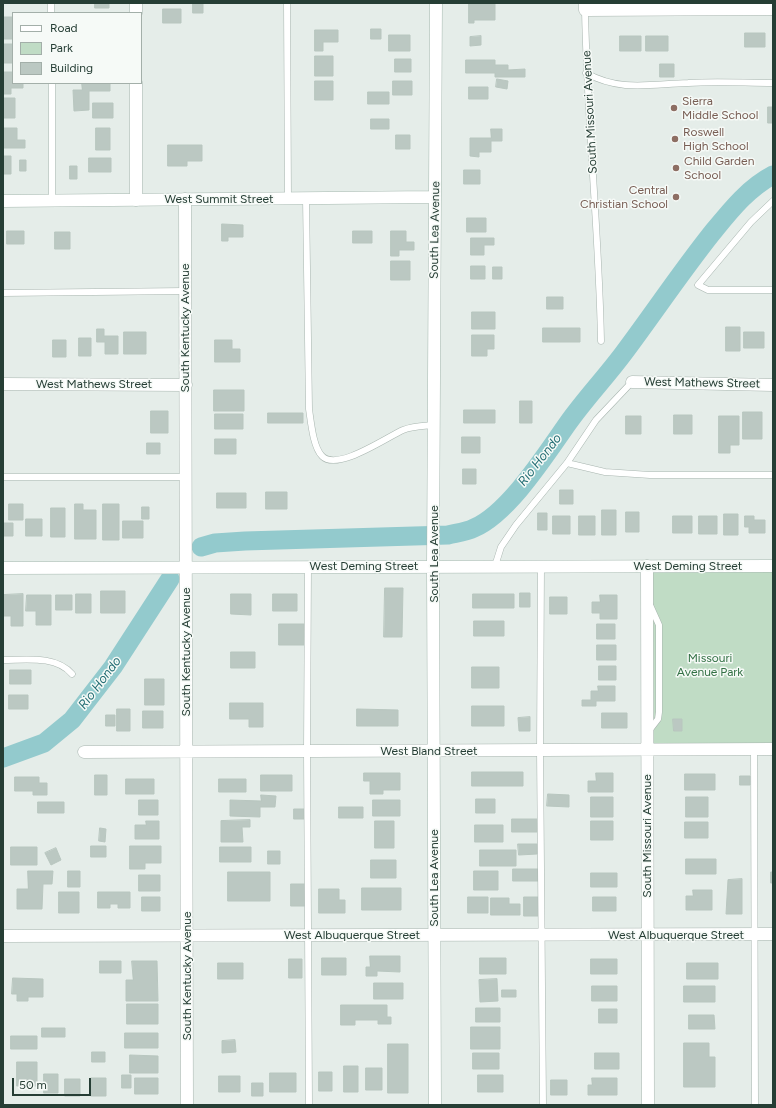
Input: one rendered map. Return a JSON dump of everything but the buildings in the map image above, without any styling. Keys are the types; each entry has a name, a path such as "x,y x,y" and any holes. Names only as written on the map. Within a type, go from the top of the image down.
{"street":[{"name":"South Lea Avenue","path":"435,1105 433,566 436,3"},
{"path":"585,7 773,9"},
{"path":"136,84 136,200"},
{"name":"West Summit Street","path":"3,201 434,197"},
{"name":"South Kentucky Avenue","path":"185,199 187,1105"},
{"name":"West Mathews Street","path":"632,382 773,385"},
{"name":"West Mathews Street","path":"3,384 186,385"},
{"name":"West Deming Street","path":"3,568 186,566 773,566"},
{"name":"South Missouri Avenue","path":"647,566 648,1105"},
{"name":"West Bland Street","path":"84,752 773,749"},
{"name":"West Albuquerque Street","path":"3,936 773,934"}],"lane":[{"path":"287,3 288,199"},
{"name":"South Missouri Avenue","path":"585,7 586,73 594,182 601,341"},
{"path":"586,73 606,83 623,86 688,83 773,83"},
{"path":"52,84 52,200"},
{"path":"306,198 309,409 314,438 319,452 327,460 334,461 362,452 404,430 434,425"},
{"path":"773,201 751,222 698,285 708,290 773,290"},
{"path":"3,293 185,290"},
{"path":"495,566 501,547 516,525 567,463 596,420 632,382"},
{"path":"567,463 605,472 650,475 773,475"},
{"path":"3,477 186,477"},
{"path":"308,566 307,751 309,1105"},
{"path":"540,566 543,1105"},
{"path":"3,660 50,662 63,666 72,674"},
{"path":"754,749 755,1105"}],"green space":[{"name":"Missouri Avenue Park","path":"647,566 773,566 773,749 647,750"}],"waterway":[{"name":"Rio Hondo","path":"201,547 215,543 245,541 448,535 471,529 487,520 500,510 526,482 575,414 623,354 689,263 733,208 755,186 773,175"},
{"name":"Rio Hondo","path":"3,758 44,743 72,720 113,667 170,579"}],"place":[{"name":"Sierra Middle School","path":"674,108"},
{"name":"Roswell High School","path":"675,139"},
{"name":"Child Garden School","path":"676,168"},
{"name":"Central Christian School","path":"676,197"}]}
